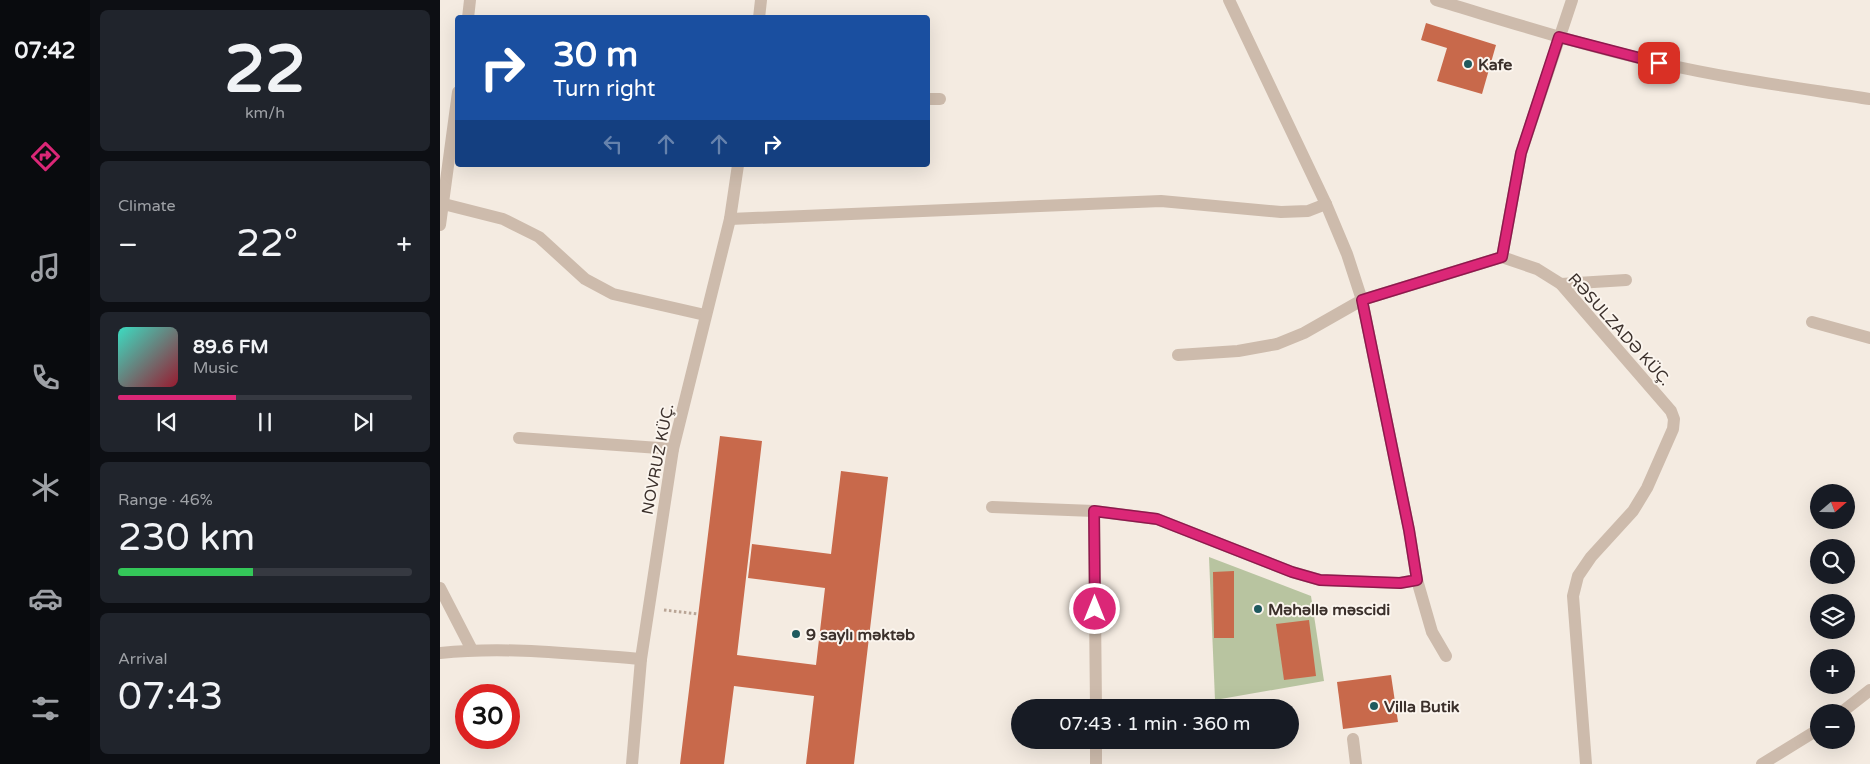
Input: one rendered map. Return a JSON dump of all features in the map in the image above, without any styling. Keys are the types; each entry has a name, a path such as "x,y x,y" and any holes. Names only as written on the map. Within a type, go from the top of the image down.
{"street":[{"path":"468,15 470,0"},
{"path":"760,15 762,0"},
{"path":"1229,0 1326,204 1347,254 1362,300 1407,520 1417,580 1432,632 1446,656"},
{"path":"1436,0 1559,37 1659,63 1729,77 1870,98"},
{"path":"1178,355 1238,351 1277,344 1304,334 1362,300 1502,257 1521,153 1572,0"},
{"path":"440,225 441,203 455,112"},
{"name":"NOVRUZ KÜÇ.","path":"632,764 641,659 673,449 730,219 738,167"},
{"path":"730,219 1161,201 1281,212 1308,211 1326,204"},
{"path":"441,203 504,219 539,237 585,280 613,294 705,315"},
{"name":"RƏSULZADƏ KÜÇ.","path":"1502,257 1537,269 1561,284 1671,411 1674,419 1673,429 1647,488 1633,511 1591,557 1578,576 1574,590 1586,764"},
{"path":"1561,284 1626,280"},
{"path":"1812,322 1870,338"},
{"path":"520,438 673,449"},
{"path":"992,507 1094,511 1157,519 1292,572 1320,580 1400,583 1417,580"},
{"path":"1094,511 1096,699"},
{"path":"440,588 472,650"},
{"path":"440,653 472,650 641,659"},
{"path":"1852,704 1870,690"},
{"path":"1762,764 1810,735"},
{"path":"1353,740 1356,764"},
{"path":"1096,749 1096,764"}],"path":[{"path":"648,608 698,614"}],"green space":[{"path":"1209,557 1311,596 1324,681 1215,699"}],"building":[{"path":"1426,23 1496,45 1482,94 1437,81 1447,48 1421,40"},
{"path":"720,436 762,441 737,655 816,665 825,588 748,578 752,544 831,554 841,471 888,477 854,764 806,764 814,696 734,686 724,764 680,764"},
{"path":"1234,571 1234,638 1214,638 1213,572"},
{"path":"1309,620 1316,676 1284,680 1276,624"},
{"path":"1391,675 1398,722 1343,729 1337,682"}],"place":[{"name":"Kafe","path":"1468,64"},
{"name":"Məhəllə məscidi","path":"1258,609"},
{"name":"9 saylı məktəb","path":"796,634"},
{"name":"Villa Butik","path":"1374,706"}],"route":[{"path":"1095,609 1094,511 1157,519 1292,572 1320,580 1400,583 1417,580 1409,530 1362,300 1502,257 1521,153 1559,37 1659,63"}]}
